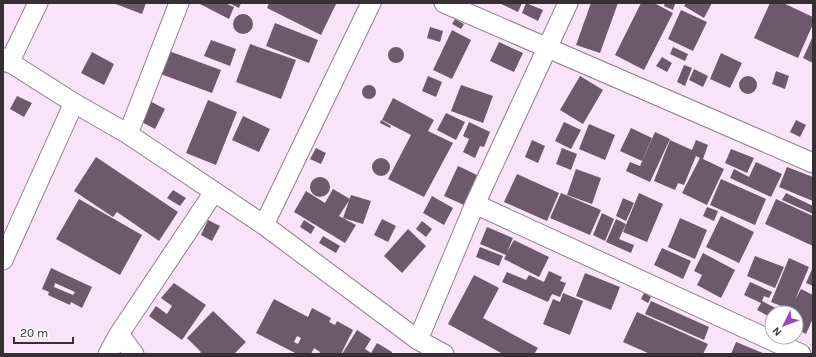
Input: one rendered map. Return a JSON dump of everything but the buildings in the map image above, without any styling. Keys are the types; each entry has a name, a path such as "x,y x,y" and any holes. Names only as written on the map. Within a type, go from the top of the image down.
{"street":[{"path":"38,3 6,60 74,103 128,134 264,226 418,340 444,354"},
{"path":"128,134 179,3"},
{"path":"264,226 370,3"},
{"path":"444,3 813,163"},
{"path":"418,340 475,204 568,3"},
{"path":"3,260 74,103"},
{"path":"108,354 119,334 214,192"},
{"path":"475,204 801,354"},
{"path":"119,334 134,354"}]}
